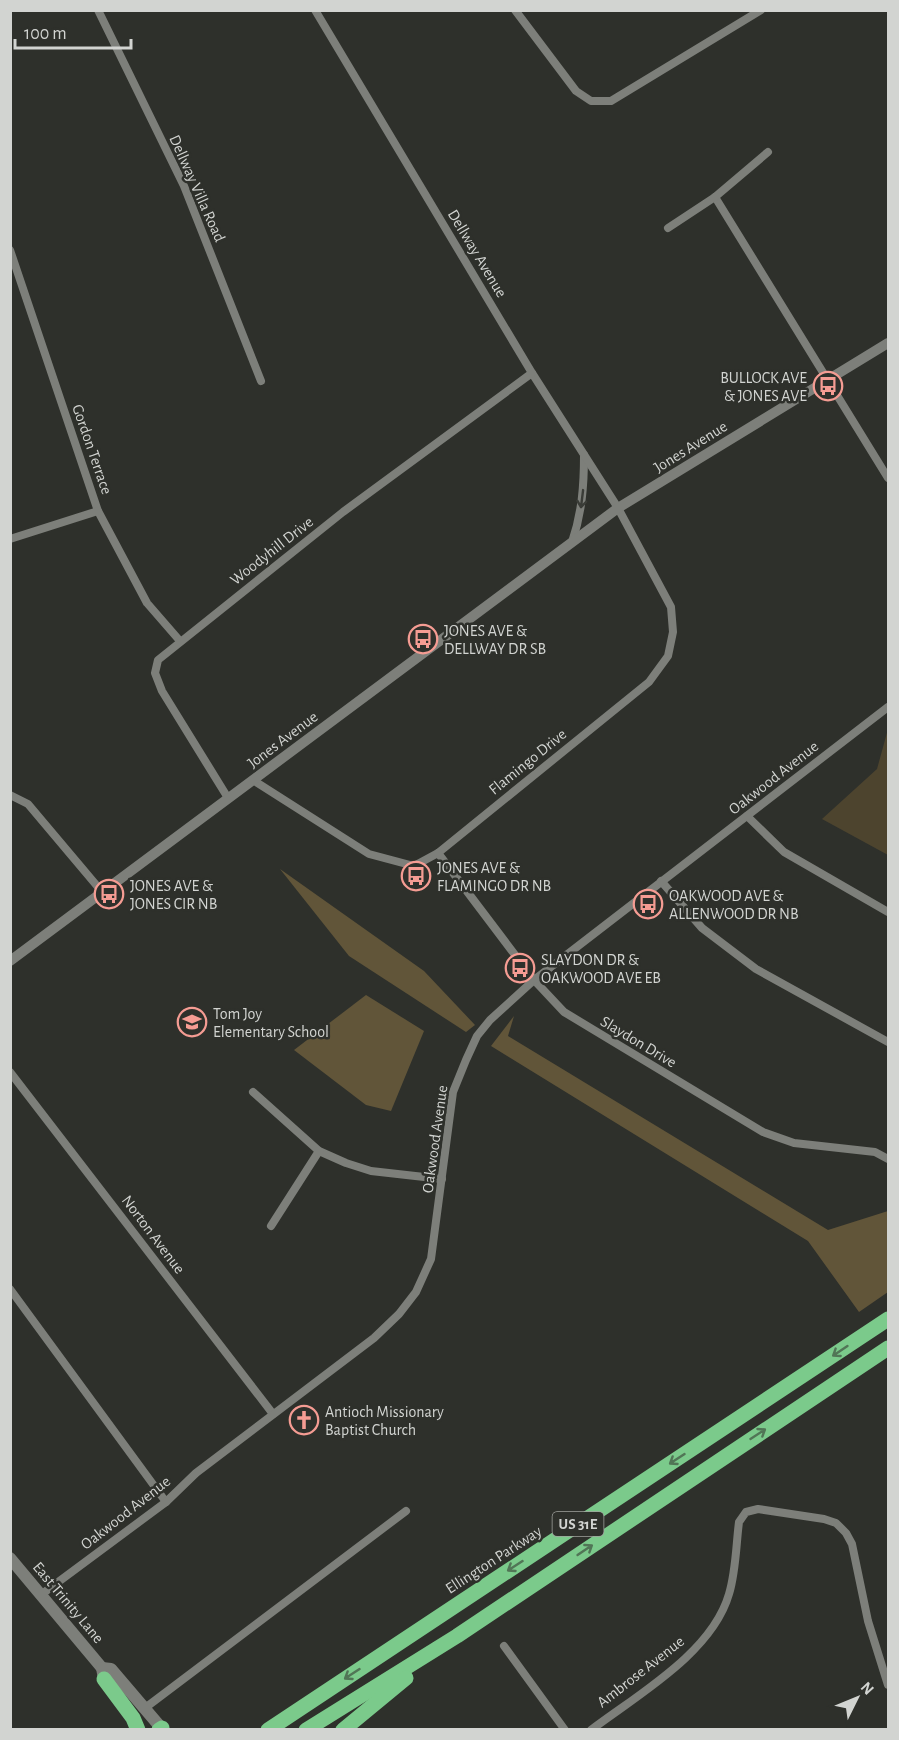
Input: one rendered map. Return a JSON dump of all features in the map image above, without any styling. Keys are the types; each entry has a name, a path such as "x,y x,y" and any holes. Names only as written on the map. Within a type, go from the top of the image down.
{"highway":[{"name":"Ellington Parkway","path":"268,1730 888,1319"},
{"name":"US 31E","path":"306,1730 457,1636 888,1348"},
{"path":"343,1730 457,1636"},
{"path":"103,1674 133,1718 138,1730"}],"main road":[{"name":"East Trinity Lane","path":"10,1558 42,1594 146,1730"},
{"name":"East Trinity Lane","path":"103,1674 111,1669 162,1729"}],"street":[{"name":"Dellway Villa Road","path":"98,10 184,186 261,381"},
{"name":"Dellway Avenue","path":"315,10 532,373 618,508"},
{"path":"515,10 576,90 591,101 611,101 761,10"},
{"path":"668,228 715,197 768,152"},
{"path":"715,197 888,478"},
{"name":"Gordon Terrace","path":"10,250 98,511 147,603 180,641"},
{"name":"Jones Avenue","path":"10,961 618,508 888,343"},
{"name":"Woodyhill Drive","path":"228,798 162,691 155,673 158,660 343,512 532,373"},
{"path":"572,542 581,512 584,455"},
{"name":"Flamingo Drive","path":"253,780 369,854 414,866 438,853 649,682 668,656 673,632 671,607 618,508"},
{"path":"10,538 98,511"},
{"name":"Oakwood Avenue","path":"42,1594 166,1502 196,1473 374,1338 399,1314 417,1292 434,1248 453,1092 477,1036 490,1020 534,980 888,707"},
{"path":"10,795 28,804 103,893"},
{"path":"747,816 784,852 888,912"},
{"name":"Slaydon Drive","path":"438,853 534,980 564,1012 763,1132 794,1143 875,1152 888,1159"},
{"path":"661,881 702,928 756,969 888,1042"},
{"name":"Norton Avenue","path":"10,1072 273,1414"},
{"path":"253,1092 319,1151 346,1163 370,1170 442,1179"},
{"path":"271,1226 319,1151"},
{"path":"10,1289 166,1502"},
{"name":"Ambrose Avenue","path":"591,1730 669,1672 693,1651 715,1625 729,1595 739,1522 746,1512 758,1509 824,1519 836,1523 846,1533 852,1544 868,1621 888,1685"},
{"path":"145,1708 406,1511"},
{"path":"504,1646 565,1730"}],"shaded area":[{"path":"888,729 888,855 822,819 877,769"},
{"path":"280,869 424,971 475,1025 466,1032 349,956"},
{"path":"366,995 424,1031 391,1111 366,1105 294,1050"},
{"path":"514,1016 508,1036 828,1230 888,1211 888,1292 859,1312 808,1241 491,1046"}],"place":[{"name":"BULLOCK AVE & JONES AVE","path":"828,386"},
{"name":"JONES AVE & DELLWAY DR SB","path":"423,639"},
{"name":"JONES AVE & FLAMINGO DR NB","path":"416,876"},
{"name":"JONES AVE & JONES CIR NB","path":"109,894"},
{"name":"OAKWOOD AVE & ALLENWOOD DR NB","path":"648,904"},
{"name":"SLAYDON DR & OAKWOOD AVE EB","path":"520,968"},
{"name":"Tom Joy Elementary School","path":"192,1022"},
{"name":"Antioch Missionary Baptist Church","path":"304,1420"}]}
